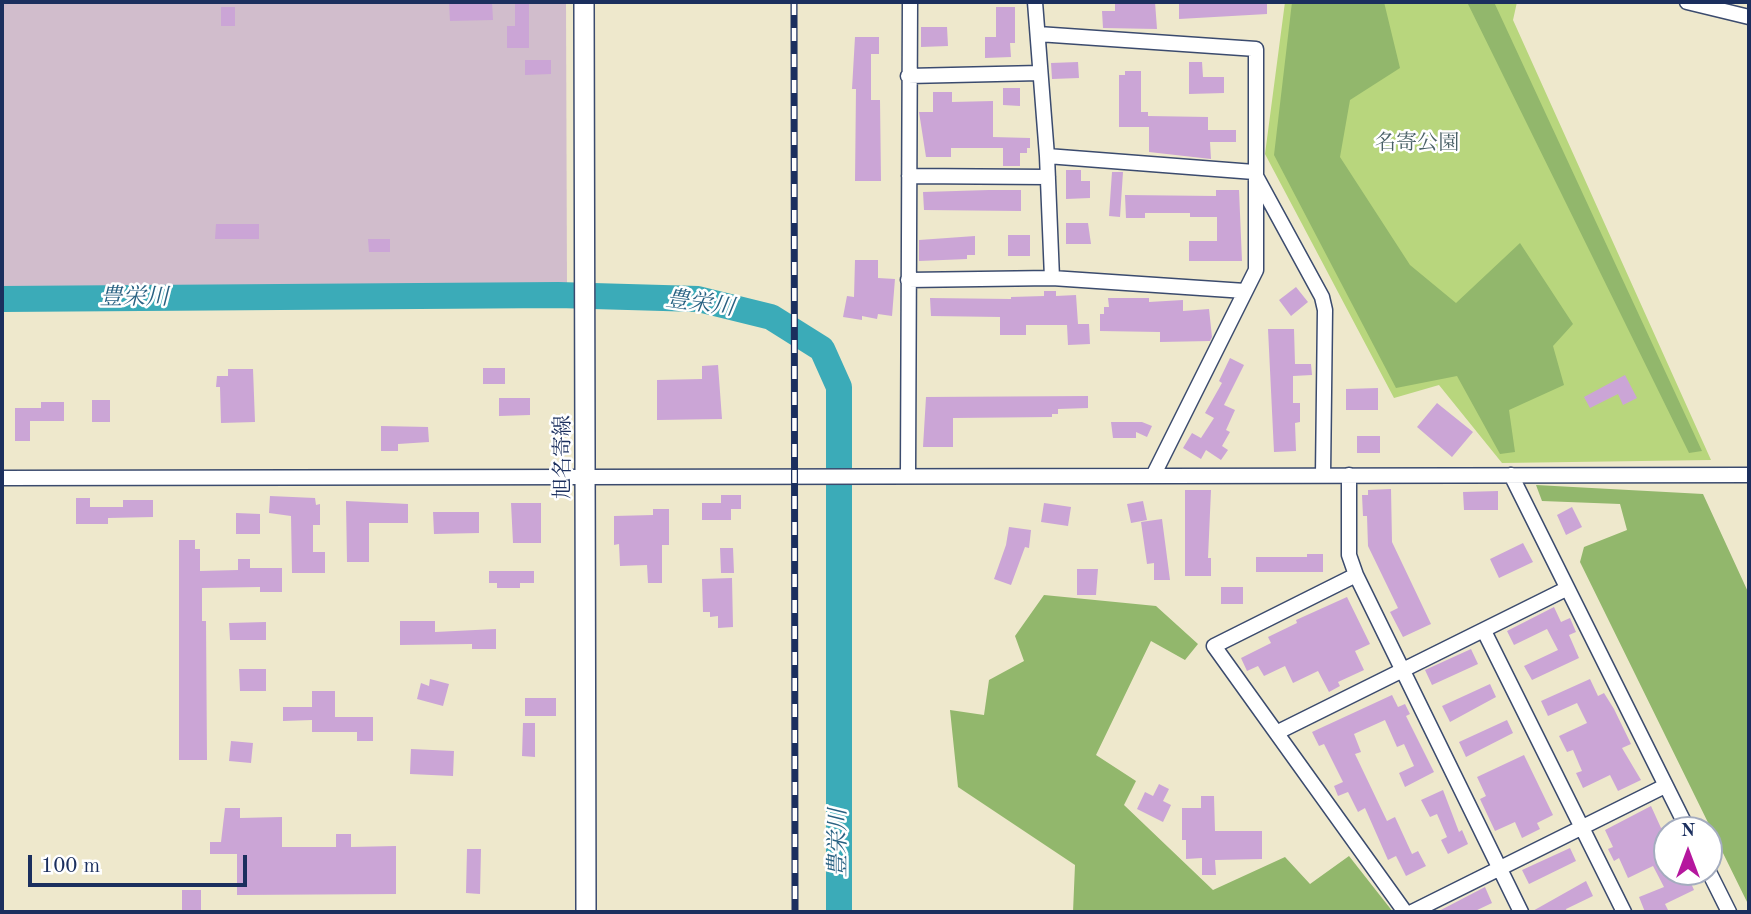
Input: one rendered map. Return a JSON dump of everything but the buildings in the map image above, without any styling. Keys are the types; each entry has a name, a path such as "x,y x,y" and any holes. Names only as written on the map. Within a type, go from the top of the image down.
{"main road":[{"name":"旭名寄線","path":"584,2 586,912"}],"street":[{"path":"908,475 910,2"},
{"path":"1035,2 1047,156 1052,278"},
{"path":"1688,2 1749,17"},
{"path":"1038,34 1256,49 1256,270 1154,474"},
{"path":"908,76 1040,73"},
{"path":"1047,156 1254,172"},
{"path":"1254,172 1322,297 1325,310 1324,475"},
{"path":"909,176 1048,177"},
{"path":"908,280 1052,278 1245,291"},
{"path":"1349,475 1349,555 1356,575 1521,912"},
{"path":"1511,475 1681,816"},
{"path":"2,478 1749,475"},
{"path":"1356,575 1214,646 1405,912"},
{"path":"1278,732 1566,589"},
{"path":"1484,631 1624,912"},
{"path":"1412,912 1665,786"},
{"path":"1716,886 1730,912"}],"shaded area":[{"path":"2,2 566,2 567,287 2,290"}],"green space":[{"name":"名寄公園","path":"1285,2 1517,2 1513,20 1711,460 1502,463 1439,385 1394,398 1265,154"},
{"path":"1292,2 1384,2 1400,68 1350,100 1340,157 1410,265 1456,303 1520,243 1573,324 1553,346 1564,385 1509,410 1515,452 1500,454 1457,376 1396,388 1274,155"},
{"path":"1467,2 1494,2 1702,451 1689,453"},
{"path":"1536,485 1703,494 1749,594 1749,906 1723,853 1723,816 1705,816 1580,562 1584,547 1627,530 1620,504 1542,501"},
{"path":"1044,595 1156,606 1198,644 1185,660 1151,641 1096,755 1136,781 1124,805 1213,890 1285,857 1310,884 1349,856 1393,912 1073,912 1075,865 958,787 950,710 984,715 989,680 1024,661 1015,636"}],"waterway":[{"name":"豊栄川","path":"2,299 558,295 698,299 771,317 822,349 839,387 839,912"}],"railway":[{"path":"794,2 795,912"}]}
